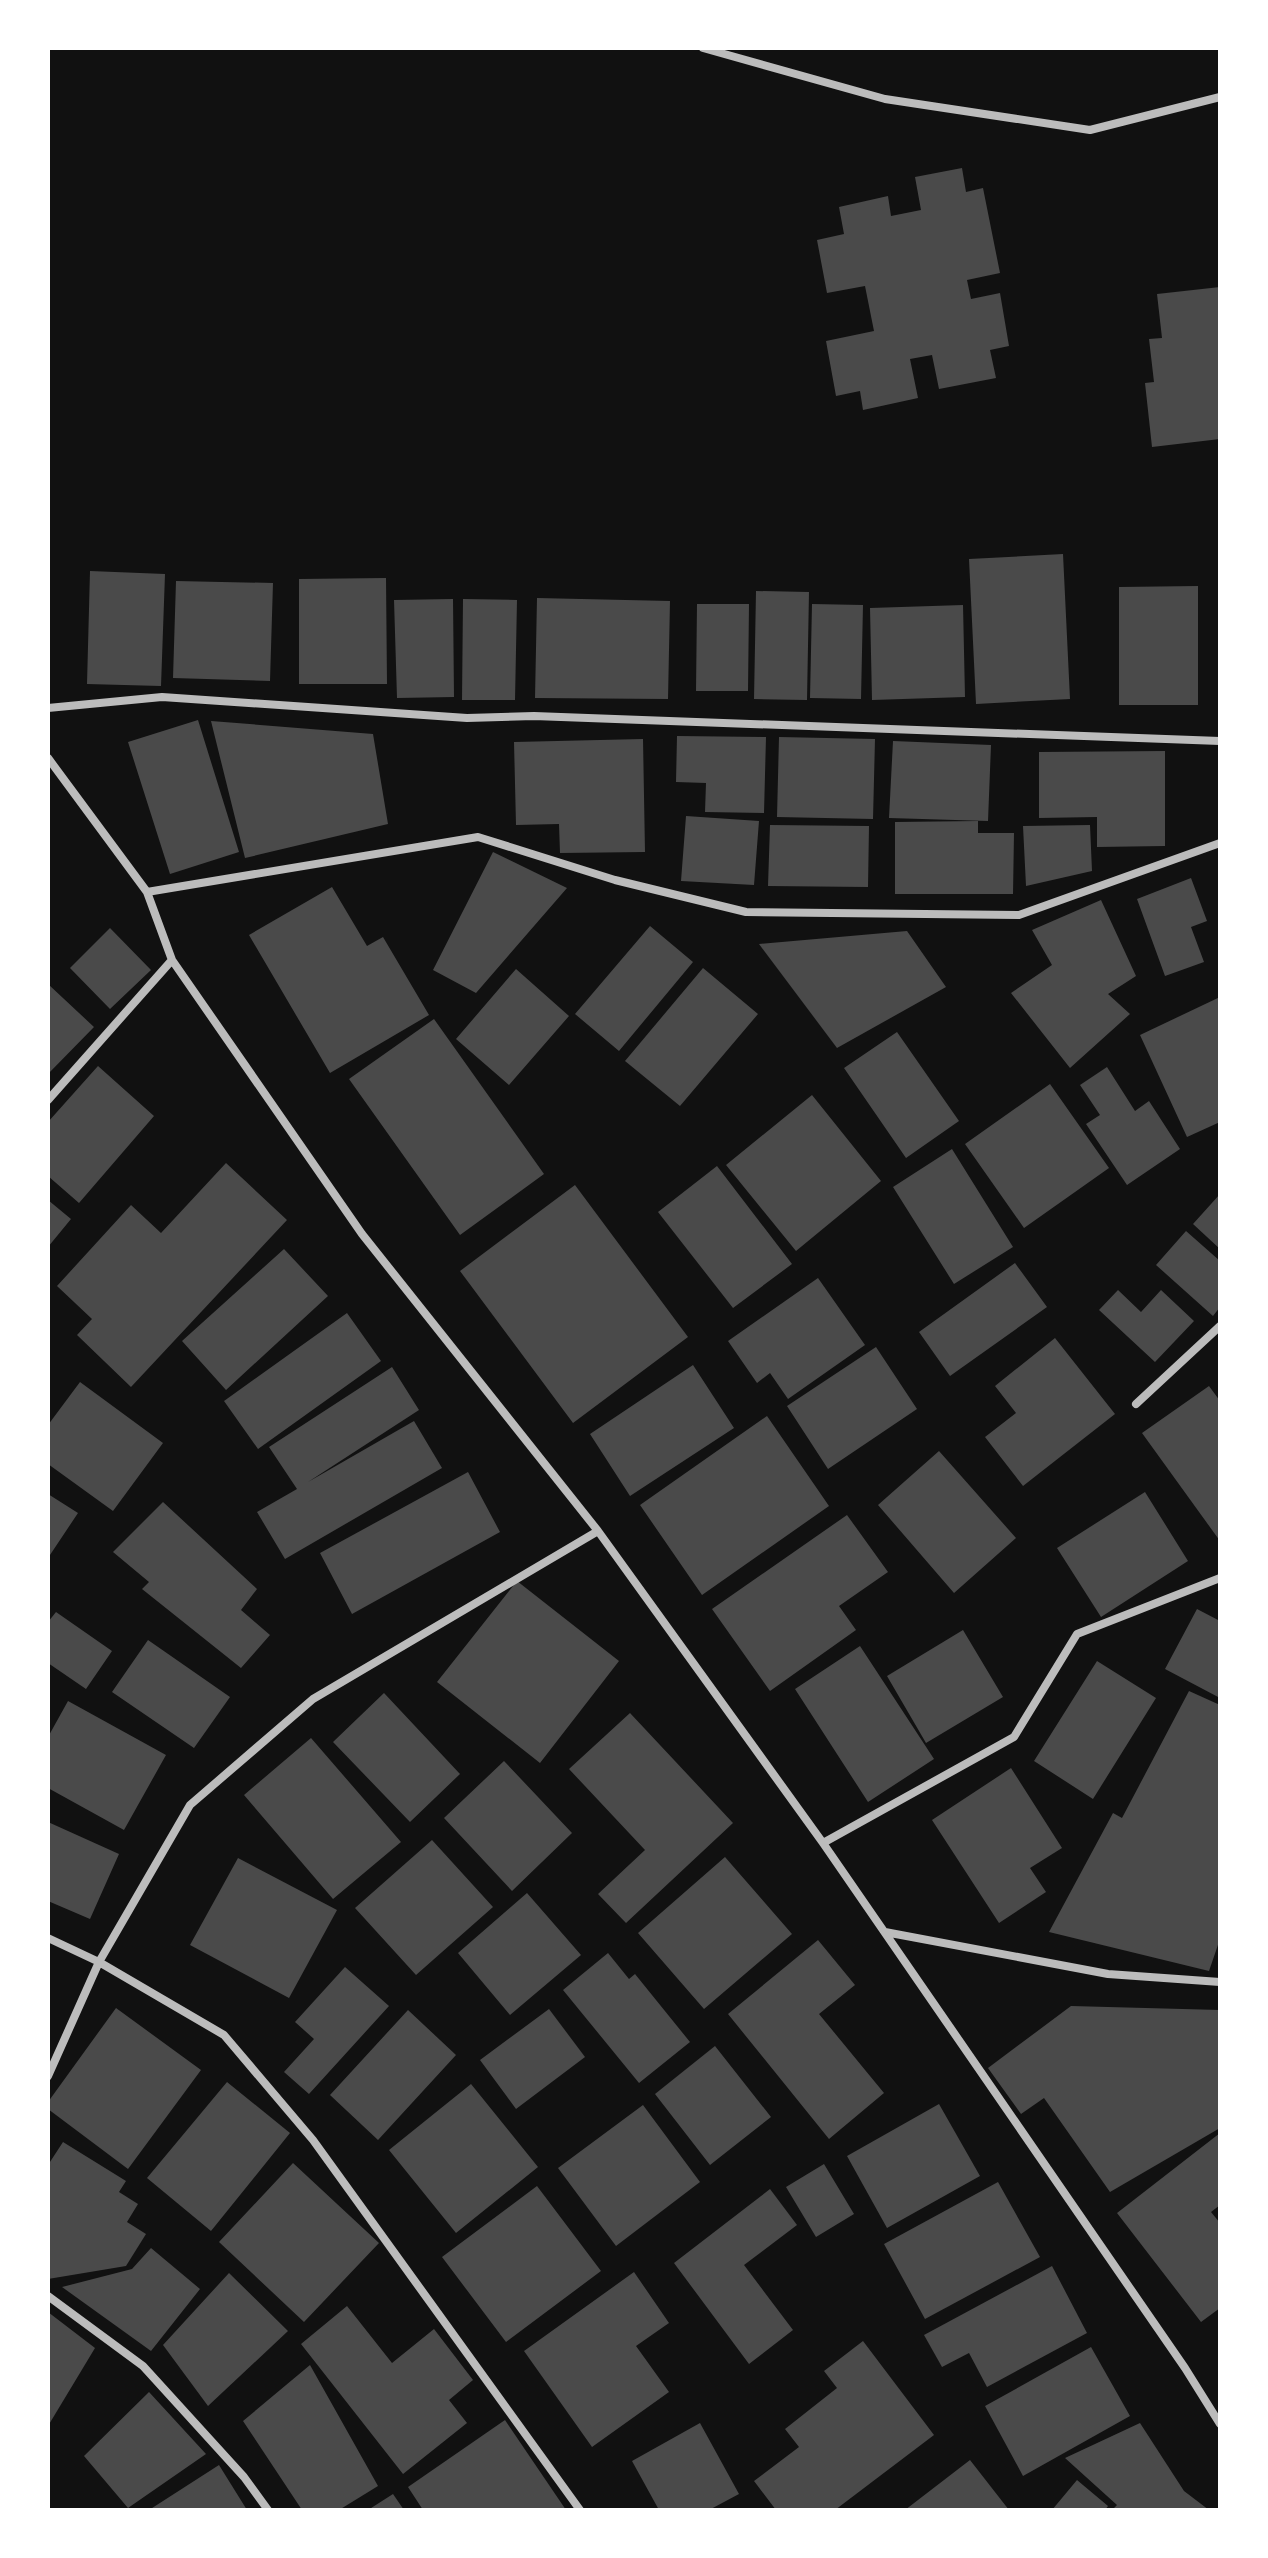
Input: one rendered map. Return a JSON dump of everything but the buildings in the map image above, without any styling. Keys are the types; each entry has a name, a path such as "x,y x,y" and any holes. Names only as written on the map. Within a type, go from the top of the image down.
{"street":[{"path":"703,48 885,99 1090,130 1220,97"},
{"path":"48,708 162,697 467,718 550,717 1220,741"},
{"path":"48,758 147,892 172,960 362,1234 598,1531 823,1843 1185,2368 1220,2424"},
{"path":"147,892 478,837 615,880 746,912 1019,915 1220,843"},
{"path":"48,1100 172,960"},
{"path":"1136,1404 1220,1326"},
{"path":"48,2076 99,1962 190,1805 313,1699 598,1531"},
{"path":"823,1843 1014,1737 1077,1634 1220,1578"},
{"path":"885,1932 1108,1974 1220,1982"},
{"path":"48,1938 99,1962 224,2035 313,2140 580,2510"},
{"path":"48,2296 143,2366 244,2477 268,2510"}]}
